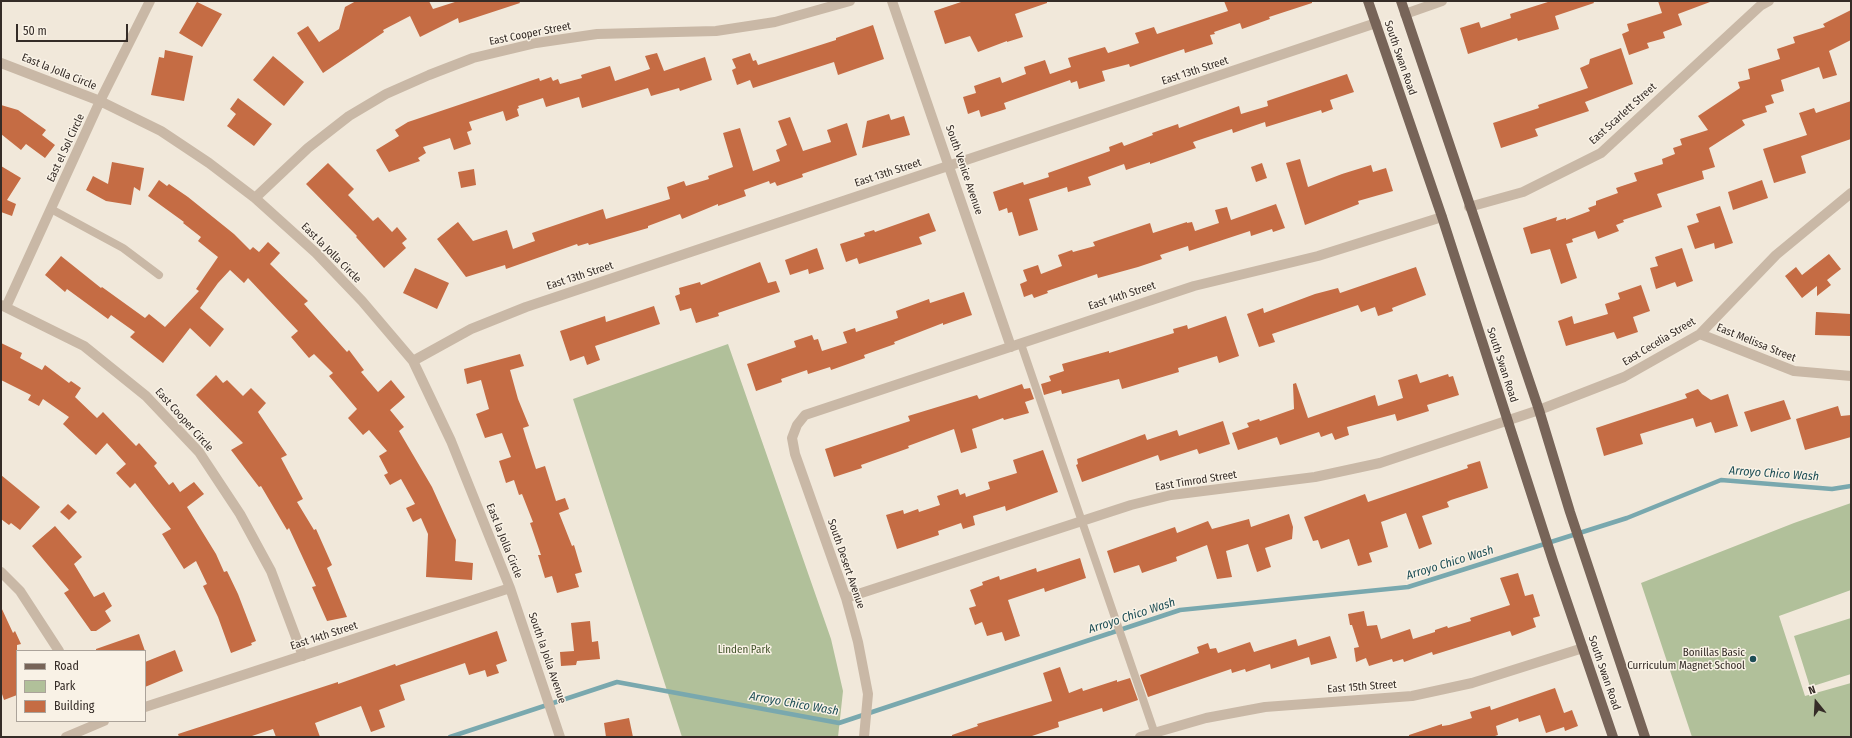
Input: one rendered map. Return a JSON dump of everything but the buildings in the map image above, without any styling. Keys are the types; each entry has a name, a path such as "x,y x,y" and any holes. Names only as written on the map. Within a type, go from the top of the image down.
{"main road":[{"name":"South Swan Road","path":"1368,1 1442,217 1553,561 1613,737"},
{"name":"South Swan Road","path":"1401,1 1646,737"}],"street":[{"name":"East el Sol Circle","path":"3,306 150,1"},
{"name":"East Cooper Street","path":"255,198 308,148 349,116 386,94 473,58 536,43 597,34 655,34 716,31 775,22 850,1"},
{"name":"South Venice Avenue","path":"892,1 950,165 1011,348"},
{"path":"1405,14 1442,1"},
{"name":"East Scarlett Street","path":"1470,207 1523,192 1600,152 1760,6 1769,1"},
{"name":"East 13th Street","path":"413,361 471,330 526,307 1376,23"},
{"name":"East la Jolla Circle","path":"1,63 100,102 161,131 210,164 255,198 316,253 362,301 413,361 451,441 510,588"},
{"name":"East Cecelia Street","path":"1507,420 1538,410 1624,377 1700,334 1776,255 1851,193"},
{"name":"East 14th Street","path":"814,412 1011,348 1194,286 1318,256 1442,217"},
{"name":"East Cooper Circle","path":"3,306 84,346 146,396 200,452 240,514 271,572 303,656"},
{"name":"East Melissa Street","path":"1700,334 1794,371 1851,376"},
{"name":"South Desert Avenue","path":"814,412 805,415 797,425 792,438 795,454 846,598 858,642 868,694 864,737"},
{"name":"East Timrod Street","path":"846,598 1131,505 1171,495 1315,477 1380,463 1507,420"},
{"path":"1,572 20,591 58,650"},
{"name":"East 14th Street","path":"146,707 510,588"},
{"name":"South la Jolla Avenue","path":"510,588 560,737"},
{"name":"East 15th Street","path":"1140,737 1155,735 1206,718 1265,707 1412,696 1472,683 1583,648"},
{"path":"66,737 90,724"}],"lane":[{"path":"51,209 123,248 159,275"},
{"path":"1021,344 1155,735"}],"green space":[{"name":"Linden Park","path":"728,344 831,639 843,691 838,737 682,737 573,399"},
{"name":"Bonillas Basic Curriculum Magnet School","path":"1851,503 1851,590 1779,616 1805,696 1851,683 1851,737 1692,737 1641,583 1794,523"},
{"path":"1851,618 1851,674 1810,687 1794,636"}],"waterway":[{"name":"Arroyo Chico Wash","path":"450,737 617,682 839,723 1180,610 1408,587 1627,518 1721,480 1832,489 1851,486"}],"place":[{"name":"Bonillas Basic Curriculum Magnet School","path":"1753,659"}]}
